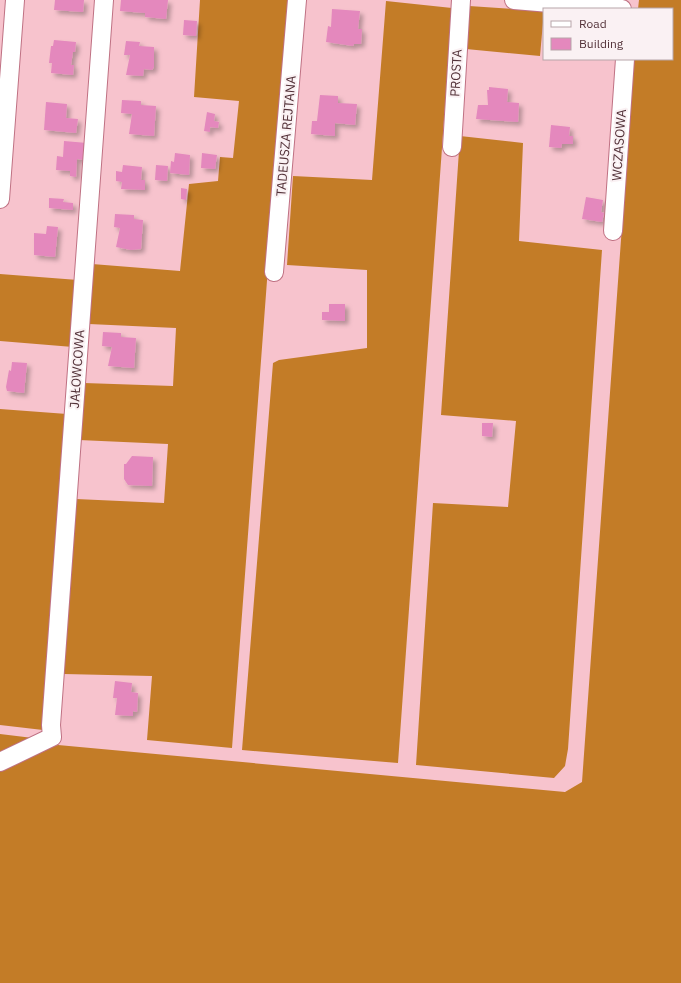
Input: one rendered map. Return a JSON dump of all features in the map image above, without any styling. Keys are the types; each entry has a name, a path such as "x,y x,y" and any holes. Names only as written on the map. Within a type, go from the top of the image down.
{"street":[{"path":"0,199 15,0"},
{"name":"JAŁOWCOWA","path":"0,762 52,737 51,717 104,0"},
{"name":"TADEUSZA REJTANA","path":"274,272 297,0"},
{"name":"PROSTA","path":"452,147 461,0"},
{"path":"514,0 610,8"},
{"name":"WCZASOWA","path":"613,231 625,60"}],"shaded area":[{"path":"200,0 288,0 232,748 147,740 152,676 64,674 76,499 164,503 168,444 79,440 84,383 173,386 176,328 89,324 92,264 180,271 189,184 218,181 220,157 233,158 239,101 194,97"},
{"path":"639,0 681,0 681,983 0,983 0,771 38,751 58,745 565,792 582,782 634,60 673,60 673,8 638,8"},
{"path":"386,1 452,8 398,763 242,750 273,363 279,360 367,348 367,270 287,265 293,176 372,180"},
{"path":"469,6 543,11 540,56 466,49"},
{"path":"460,136 523,143 519,241 602,250 568,749 565,766 554,778 416,765 433,503 508,507 516,421 441,415"},
{"path":"0,274 78,280 73,347 0,341"},
{"path":"0,409 67,414 43,730 0,725"},
{"path":"0,734 33,738 0,754"}],"building":[{"path":"55,0 84,0 83,12 54,10"},
{"path":"121,0 168,0 166,19 145,17 145,13 120,11"},
{"path":"332,9 360,11 358,29 362,29 361,44 354,44 353,46 326,42 328,26 331,27"},
{"path":"184,20 197,21 196,36 183,35"},
{"path":"54,40 76,42 71,65 74,65 73,75 51,73 52,63 49,63 51,46 53,46"},
{"path":"126,41 140,42 139,46 154,47 154,67 152,70 144,69 143,76 126,75 130,55 124,55"},
{"path":"489,87 508,89 507,102 519,103 518,122 476,119 478,105 488,105 487,90 489,90"},
{"path":"320,95 338,96 338,103 357,104 355,125 335,123 335,136 311,134 312,121 317,121"},
{"path":"122,100 141,101 141,105 156,106 154,136 129,134 132,114 121,113"},
{"path":"46,102 67,104 66,118 78,119 76,133 44,130"},
{"path":"207,112 215,114 214,121 219,122 218,128 210,127 210,132 204,131"},
{"path":"551,125 570,127 569,136 573,136 573,144 562,144 561,148 549,147"},
{"path":"64,141 87,143 85,160 77,159 76,177 70,176 70,171 56,170 57,156 63,157"},
{"path":"175,153 190,155 189,175 170,173 171,161 174,162"},
{"path":"202,153 217,155 215,169 201,168"},
{"path":"123,165 142,167 141,180 145,180 145,190 121,189 122,182 116,181 116,171 122,172"},
{"path":"156,165 168,166 167,181 155,180"},
{"path":"181,188 187,189 186,200 181,199"},
{"path":"586,197 603,200 601,212 604,213 602,222 582,219"},
{"path":"49,198 64,199 63,202 73,203 73,210 49,208"},
{"path":"115,214 134,215 134,219 143,220 141,249 131,250 116,247 120,228 114,227"},
{"path":"47,226 58,227 55,257 34,255 34,233 46,234"},
{"path":"329,304 345,304 345,321 322,320 322,312 329,312"},
{"path":"103,332 121,333 121,337 136,338 134,368 108,366 112,347 102,346"},
{"path":"12,362 27,363 24,393 7,391 6,387"},
{"path":"482,423 493,423 492,437 482,436"},
{"path":"132,456 153,457 152,486 128,485 124,479 124,464 126,464"},
{"path":"115,681 132,683 131,692 138,693 137,712 133,711 133,716 115,715 117,698 113,698"}]}
